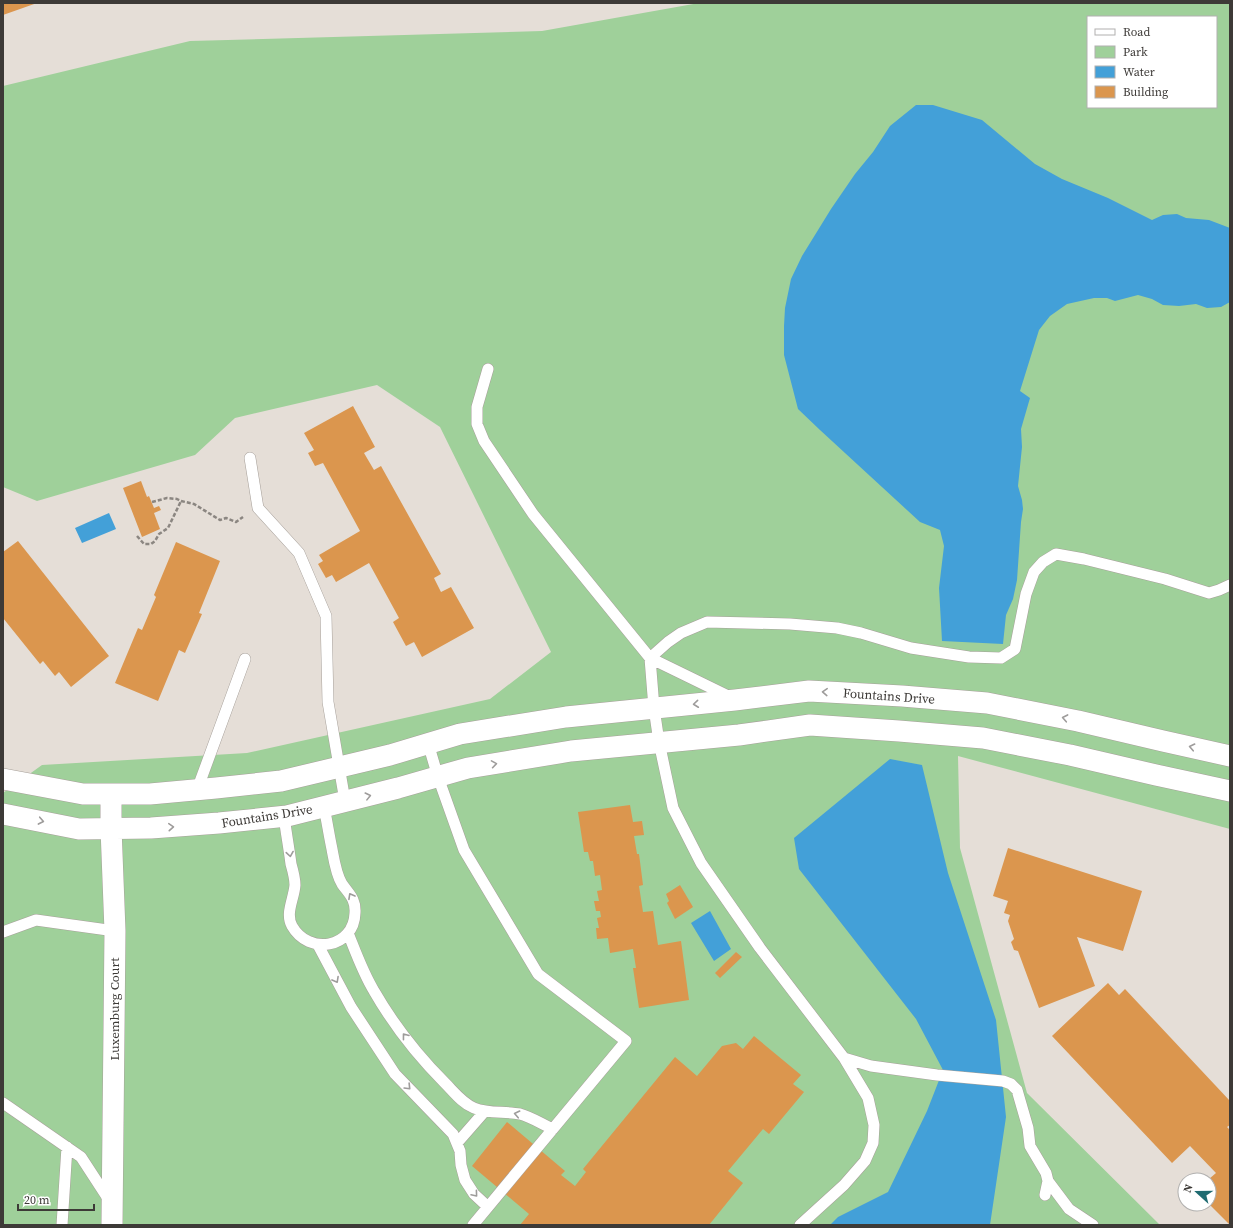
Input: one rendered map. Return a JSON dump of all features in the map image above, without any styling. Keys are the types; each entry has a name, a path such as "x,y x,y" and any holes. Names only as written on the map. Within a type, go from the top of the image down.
{"street":[{"name":"Fountains Drive","path":"3,779 83,794 150,794 281,781 390,755 460,734 566,717 808,691 902,696 987,703 1078,721 1230,756"},
{"path":"544,720 551,754"},
{"name":"Fountains Drive","path":"3,814 78,828 151,828 284,816 398,788 468,768 551,754 810,725 983,738 1070,755 1230,791"},
{"name":"Luxemburg Court","path":"111,794 115,931 112,1216"}],"lane":[{"path":"488,369 477,407 477,424 484,441 533,514 650,658 735,700"},
{"path":"250,458 258,508 298,553 326,616 328,702 345,801"},
{"path":"650,658 681,633 706,622 790,624 837,628 861,633 911,648 970,657 1001,658 1015,649 1026,594 1034,572 1043,562 1056,554 1084,559 1165,579 1209,593 1230,586"},
{"path":"650,658 654,708 659,742 673,808 701,863 760,948 844,1058 868,1098 874,1125 873,1144 865,1161 844,1185 800,1225"},
{"path":"197,790 245,659"},
{"path":"428,743 464,850 538,974 626,1041 473,1225"},
{"path":"284,816 295,884 289,913 291,925 306,942 318,945 329,945 340,940 348,933 353,924 356,913 354,903 350,894 342,883 336,867 324,807"},
{"path":"3,932 36,920 115,931"},
{"path":"348,933 358,959 374,991 395,1024 440,1079 465,1103 485,1111 520,1114 553,1129"},
{"path":"318,945 351,1007 395,1074 453,1134 460,1151 461,1165 465,1180 474,1194 488,1207"},
{"path":"844,1058 870,1066 937,1075 1003,1081 1010,1084 1017,1090 1028,1128 1030,1146 1046,1173 1048,1181 1069,1209 1093,1225"},
{"path":"3,1103 81,1157 112,1216"},
{"path":"457,1143 485,1111"},
{"path":"62,1225 67,1147"},
{"path":"1045,1195 1048,1181"}],"path":[{"path":"152,502 167,498 177,499 194,504 220,520 226,518 236,522 258,508"},
{"path":"137,536 144,544 150,544 155,541 159,534 168,528 181,501"}],"green space":[{"path":"699,3 1230,3 1230,829 958,756 960,848 1027,1093 1160,1225 3,1225 3,793 42,765 247,753 490,699 551,652 440,427 377,385 235,418 195,455 37,501 3,487 3,86 190,41 542,31"}],"water":[{"path":"916,105 933,105 982,120 1035,164 1062,179 1108,198 1152,220 1163,215 1177,214 1186,218 1209,220 1230,228 1230,302 1221,307 1207,308 1196,304 1179,306 1163,305 1152,299 1138,295 1115,301 1107,298 1094,298 1067,304 1050,316 1039,330 1020,391 1030,398 1021,429 1022,447 1018,486 1023,509 1017,580 1013,599 1006,615 1003,644 942,641 939,588 944,546 940,530 920,522 798,409 784,355 785,308 791,279 802,256 831,209 855,174 873,152 890,126"},
{"path":"109,513 116,529 82,543 75,528"},
{"path":"890,759 922,765 948,873 996,1020 1006,1117 990,1225 830,1225 838,1217 888,1192 927,1111 943,1070 916,1019 799,869 794,838"},
{"path":"710,911 731,949 714,961 691,923"}],"building":[{"path":"3,3 37,3 3,15"},
{"path":"353,406 375,447 364,453 374,470 381,466 441,574 434,578 441,592 451,587 474,628 422,657 414,642 406,646 393,622 399,618 369,563 336,582 332,575 326,578 318,564 323,561 319,555 360,531 323,463 315,466 308,453 314,450 304,433"},
{"path":"141,481 147,497 149,496 154,508 159,506 161,510 154,513 160,529 142,537 123,488"},
{"path":"18,541 109,656 71,687 59,672 55,676 43,661 40,664 3,618 3,552"},
{"path":"176,542 220,561 199,613 202,614 185,653 179,650 158,701 115,683 138,628 142,630 156,597 154,595"},
{"path":"630,805 633,822 642,821 644,835 634,836 637,854 639,854 643,885 639,886 643,912 653,911 658,945 681,941 689,1000 639,1008 633,968 636,968 633,949 610,953 608,938 597,939 596,928 599,928 597,918 601,917 600,911 596,911 594,901 599,901 597,891 602,890 600,875 595,876 593,861 590,861 588,852 584,852 578,812"},
{"path":"1008,848 1142,891 1123,951 1077,937 1095,986 1039,1008 1018,951 1014,950 1011,942 1014,939 1008,921 1010,915 1004,913 1008,901 993,896"},
{"path":"680,885 693,907 675,919 667,903 669,901 666,894"},
{"path":"736,952 742,957 720,978 715,973"},
{"path":"1108,983 1119,995 1125,989 1230,1101 1230,1125 1227,1127 1230,1130 1230,1225 1217,1212 1217,1172 1215,1172 1190,1146 1172,1163 1052,1036"},
{"path":"754,1036 801,1075 793,1084 804,1092 769,1134 763,1129 728,1171 743,1183 709,1225 520,1225 529,1214 472,1166 507,1122 565,1171 561,1175 575,1186 586,1172 583,1169 675,1057 697,1076 722,1046 736,1043 743,1049"}]}
